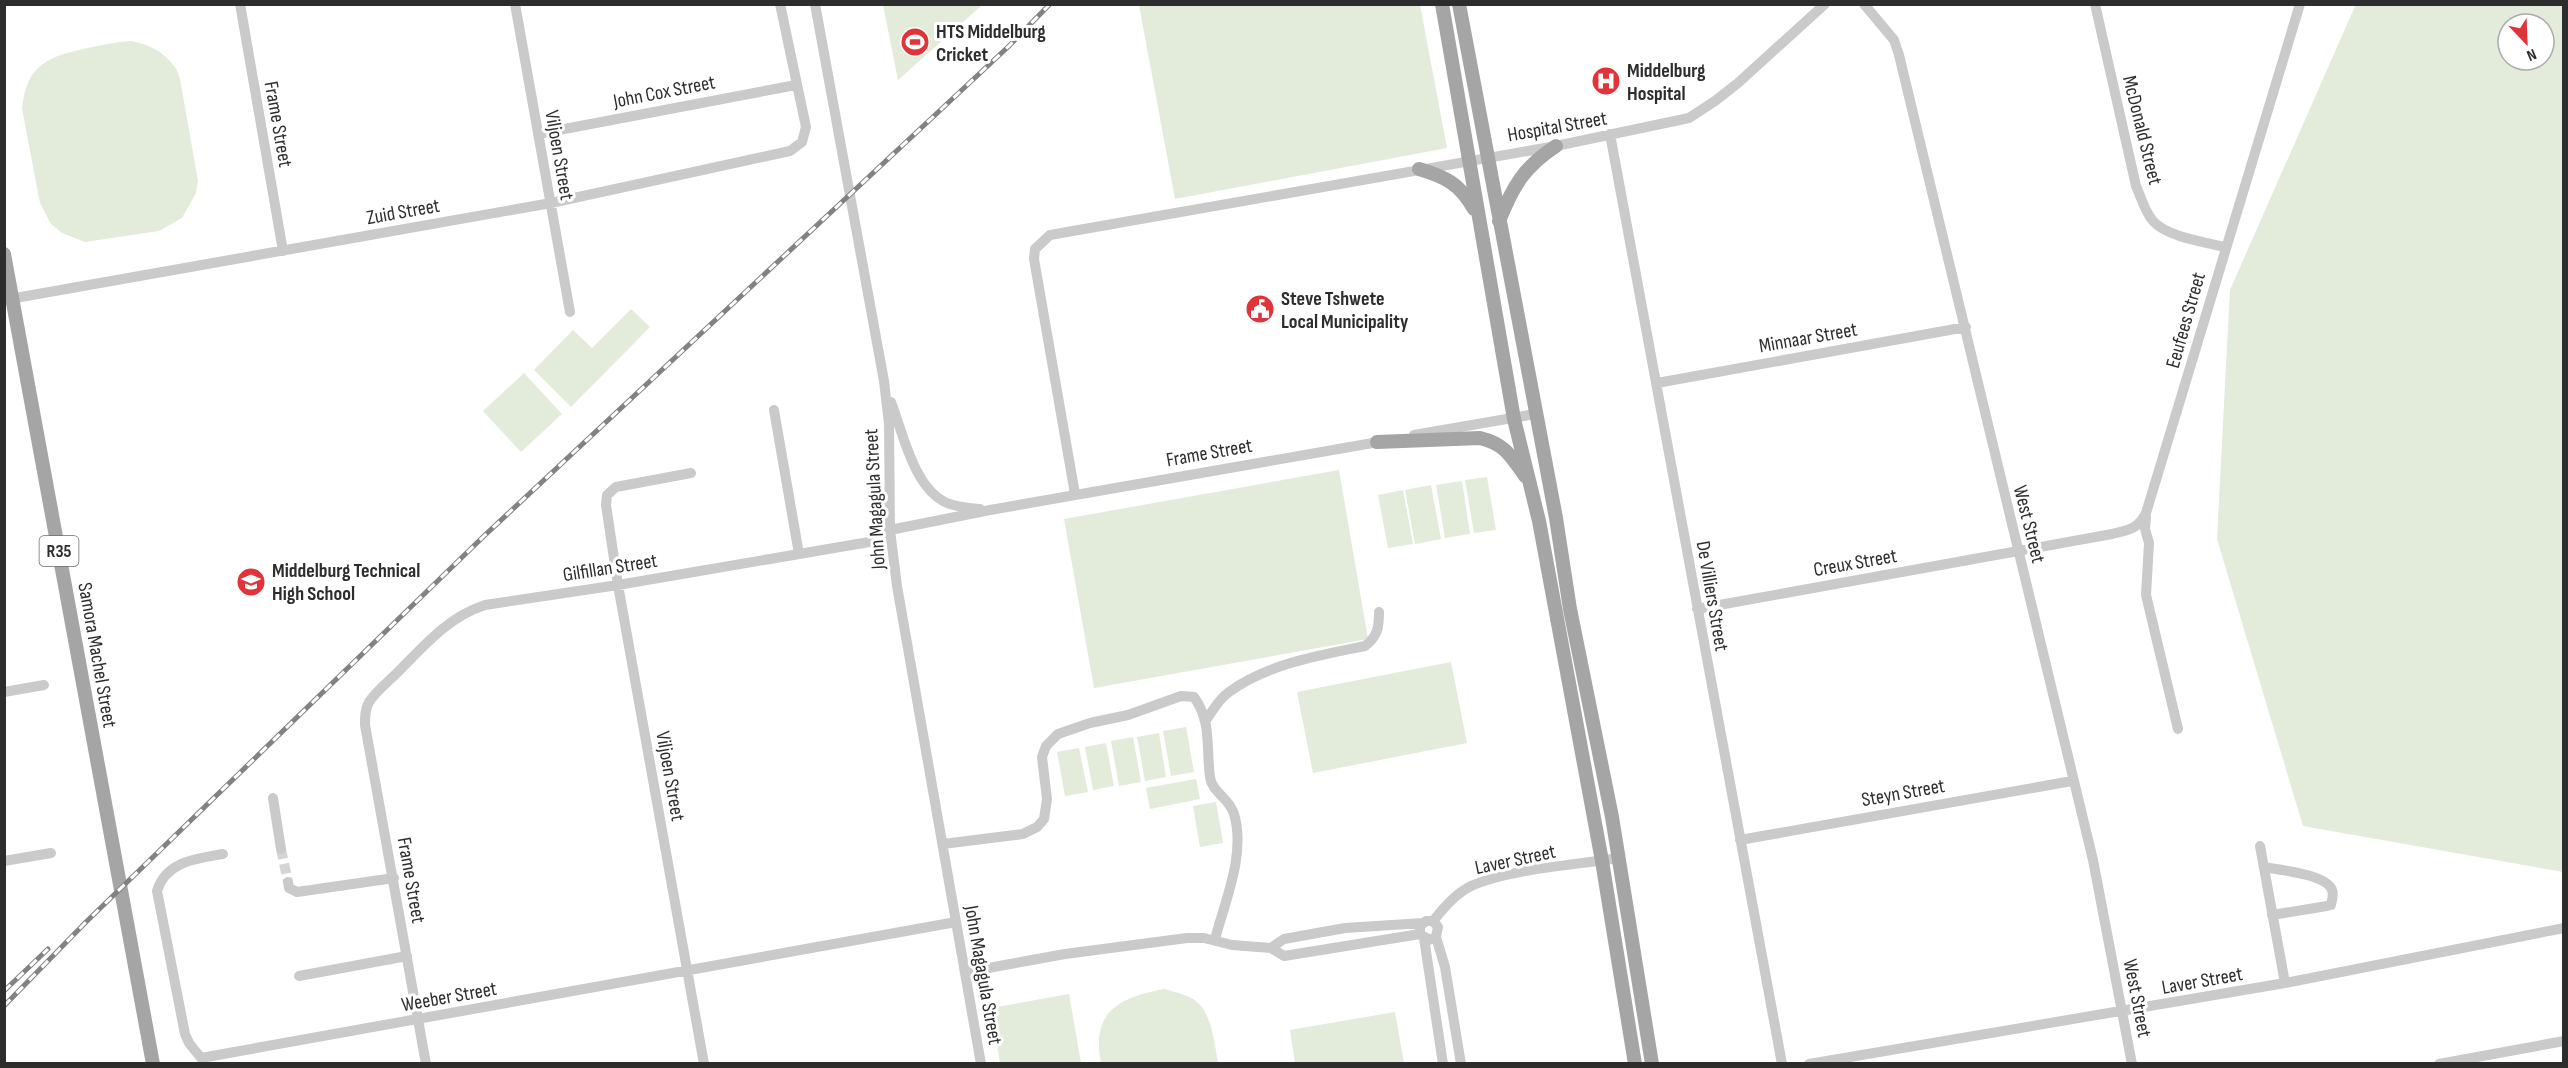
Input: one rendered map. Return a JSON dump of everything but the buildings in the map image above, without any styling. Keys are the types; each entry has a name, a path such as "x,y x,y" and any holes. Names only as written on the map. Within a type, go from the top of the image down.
{"main road":[{"path":"1442,4 1514,418 1539,521 1602,861 1635,1064"},
{"path":"1459,4 1618,858 1652,1064"},
{"path":"1499,221 1512,191 1527,169 1556,146"},
{"path":"1419,170 1450,181 1465,193 1479,218"},
{"name":"Samora Machel Street","path":"4,254 9,299 126,906 153,1064"},
{"path":"1377,442 1480,438 1493,441 1506,450 1530,483"},
{"path":"1539,521 1556,518"},
{"path":"1567,681 1583,677"}],"street":[{"name":"Frame Street","path":"240,4 283,250"},
{"name":"Viljoen Street","path":"515,4 570,312"},
{"path":"780,4 796,85"},
{"name":"John Magagula Street","path":"815,4 884,381 890,435 890,530 897,586 981,1064"},
{"name":"Hospital Street","path":"1075,494 1034,259 1035,249 1039,243 1050,235 1487,156 1556,146 1689,117 1698,113 1738,82 1825,4"},
{"name":"West Street","path":"1864,4 1894,40 1899,55 2093,860 2132,1064"},
{"name":"McDonald Street","path":"2095,4 2136,186 2152,221 2165,231 2225,247"},
{"name":"Eeufees Street","path":"2146,513 2300,4"},
{"name":"Zuid Street","path":"9,299 551,203 780,154 790,151 802,142 806,127 796,85"},
{"name":"John Cox Street","path":"538,134 796,85"},
{"name":"De Villiers Street","path":"1610,135 1782,1064"},
{"name":"Minnaar Street","path":"1657,383 1966,327"},
{"path":"884,381 914,466 928,489 946,503 990,510"},
{"path":"774,410 799,554"},
{"name":"Frame Street","path":"890,530 1075,494 1535,414"},
{"name":"Viljoen Street","path":"691,472 616,487 607,495 606,505 618,585 704,1064"},
{"path":"2018,550 2132,530 2140,525 2146,513"},
{"path":"2146,513 2145,529 2149,543 2146,595 2178,729"},
{"name":"Gilfillan Street","path":"368,703 444,625 465,611 485,605 869,542 890,530"},
{"name":"Creux Street","path":"1697,609 2018,550"},
{"path":"1206,720 1228,692 1246,682 1292,663 1365,646 1374,639 1378,629 1379,612"},
{"path":"4,692 44,685"},
{"path":"943,844 1023,834 1037,827 1044,819 1047,799 1042,757 1046,746 1058,734 1090,723 1128,715 1181,696 1194,698 1206,720 1211,780 1216,790 1231,805 1236,823 1238,850 1215,939"},
{"name":"Frame Street","path":"368,703 365,725 426,1064"},
{"name":"Steyn Street","path":"1740,840 2073,781"},
{"path":"273,798 281,849"},
{"path":"2260,846 2285,983"},
{"path":"4,861 51,853"},
{"name":"Weeber Street","path":"224,854 184,861 160,880 157,891 185,1034 201,1058 956,922"},
{"name":"Laver Street","path":"1425,929 1457,896 1470,887 1496,878 1618,858"},
{"path":"2264,867 2306,874 2329,885 2332,891 2331,904 2327,906 2272,915"},
{"path":"288,882 289,888 297,892 394,878"},
{"path":"966,972 1065,954 1187,938 1215,939 1232,945 1270,948 1284,956 1438,927 1436,937 1444,967 1461,1064"},
{"path":"1270,948 1284,939 1345,928 1425,929"},
{"name":"Laver Street","path":"1809,1064 2285,983 2564,928"},
{"path":"1425,929 1429,940 1436,937"},
{"path":"1425,929 1443,1064"},
{"path":"299,976 407,956"},
{"path":"1433,1002 1450,999"},
{"path":"2440,1063 2564,1041"}],"green space":[{"name":"HTS Middelburg Cricket","path":"883,4 982,5 898,80"},
{"path":"2356,4 2563,5 2563,872 2303,826 2217,539 2230,290"},
{"path":"1139,5 1420,5 1447,148 1175,199"},
{"path":"131,41 157,51 177,70 198,181 196,193 182,218 159,231 85,242 62,233 51,224 40,203 22,109 25,94 35,72 51,59 88,48"},
{"path":"631,309 650,327 571,407 534,370 573,330 592,348"},
{"path":"524,373 562,414 521,452 483,411"},
{"path":"1339,470 1368,639 1094,688 1064,519"},
{"path":"1487,477 1496,530 1474,533 1465,480"},
{"path":"1462,481 1470,534 1445,538 1436,485"},
{"path":"1431,485 1441,539 1415,544 1405,490"},
{"path":"1403,490 1413,544 1388,548 1378,495"},
{"path":"1451,662 1467,743 1313,773 1297,692"},
{"path":"1186,727 1194,772 1171,776 1163,731"},
{"path":"1159,733 1166,777 1145,781 1137,737"},
{"path":"1133,737 1141,782 1119,786 1111,741"},
{"path":"1106,743 1114,786 1093,790 1085,747"},
{"path":"1079,748 1088,792 1065,796 1057,752"},
{"path":"1196,779 1200,799 1150,809 1146,788"},
{"path":"1216,802 1223,843 1200,847 1193,806"},
{"path":"1164,989 1187,996 1202,1007 1213,1035 1218,1063 1101,1063 1100,1031 1104,1020 1112,1010 1133,997"},
{"path":"1069,994 1081,1063 1000,1063 991,1008"},
{"path":"1395,1012 1404,1063 1295,1063 1290,1030"}],"tunnel":[{"path":"281,849 288,882"}],"railway":[{"path":"4,1006 86,922 484,536 1009,46 1050,4"},
{"path":"4,991 48,949"}],"place":[{"name":"HTS Middelburg Cricket","path":"915,42"},
{"name":"Middelburg Hospital","path":"1606,81"},
{"name":"Steve Tshwete Local Municipality","path":"1260,309"},
{"name":"Middelburg Technical High School","path":"251,582"}]}
